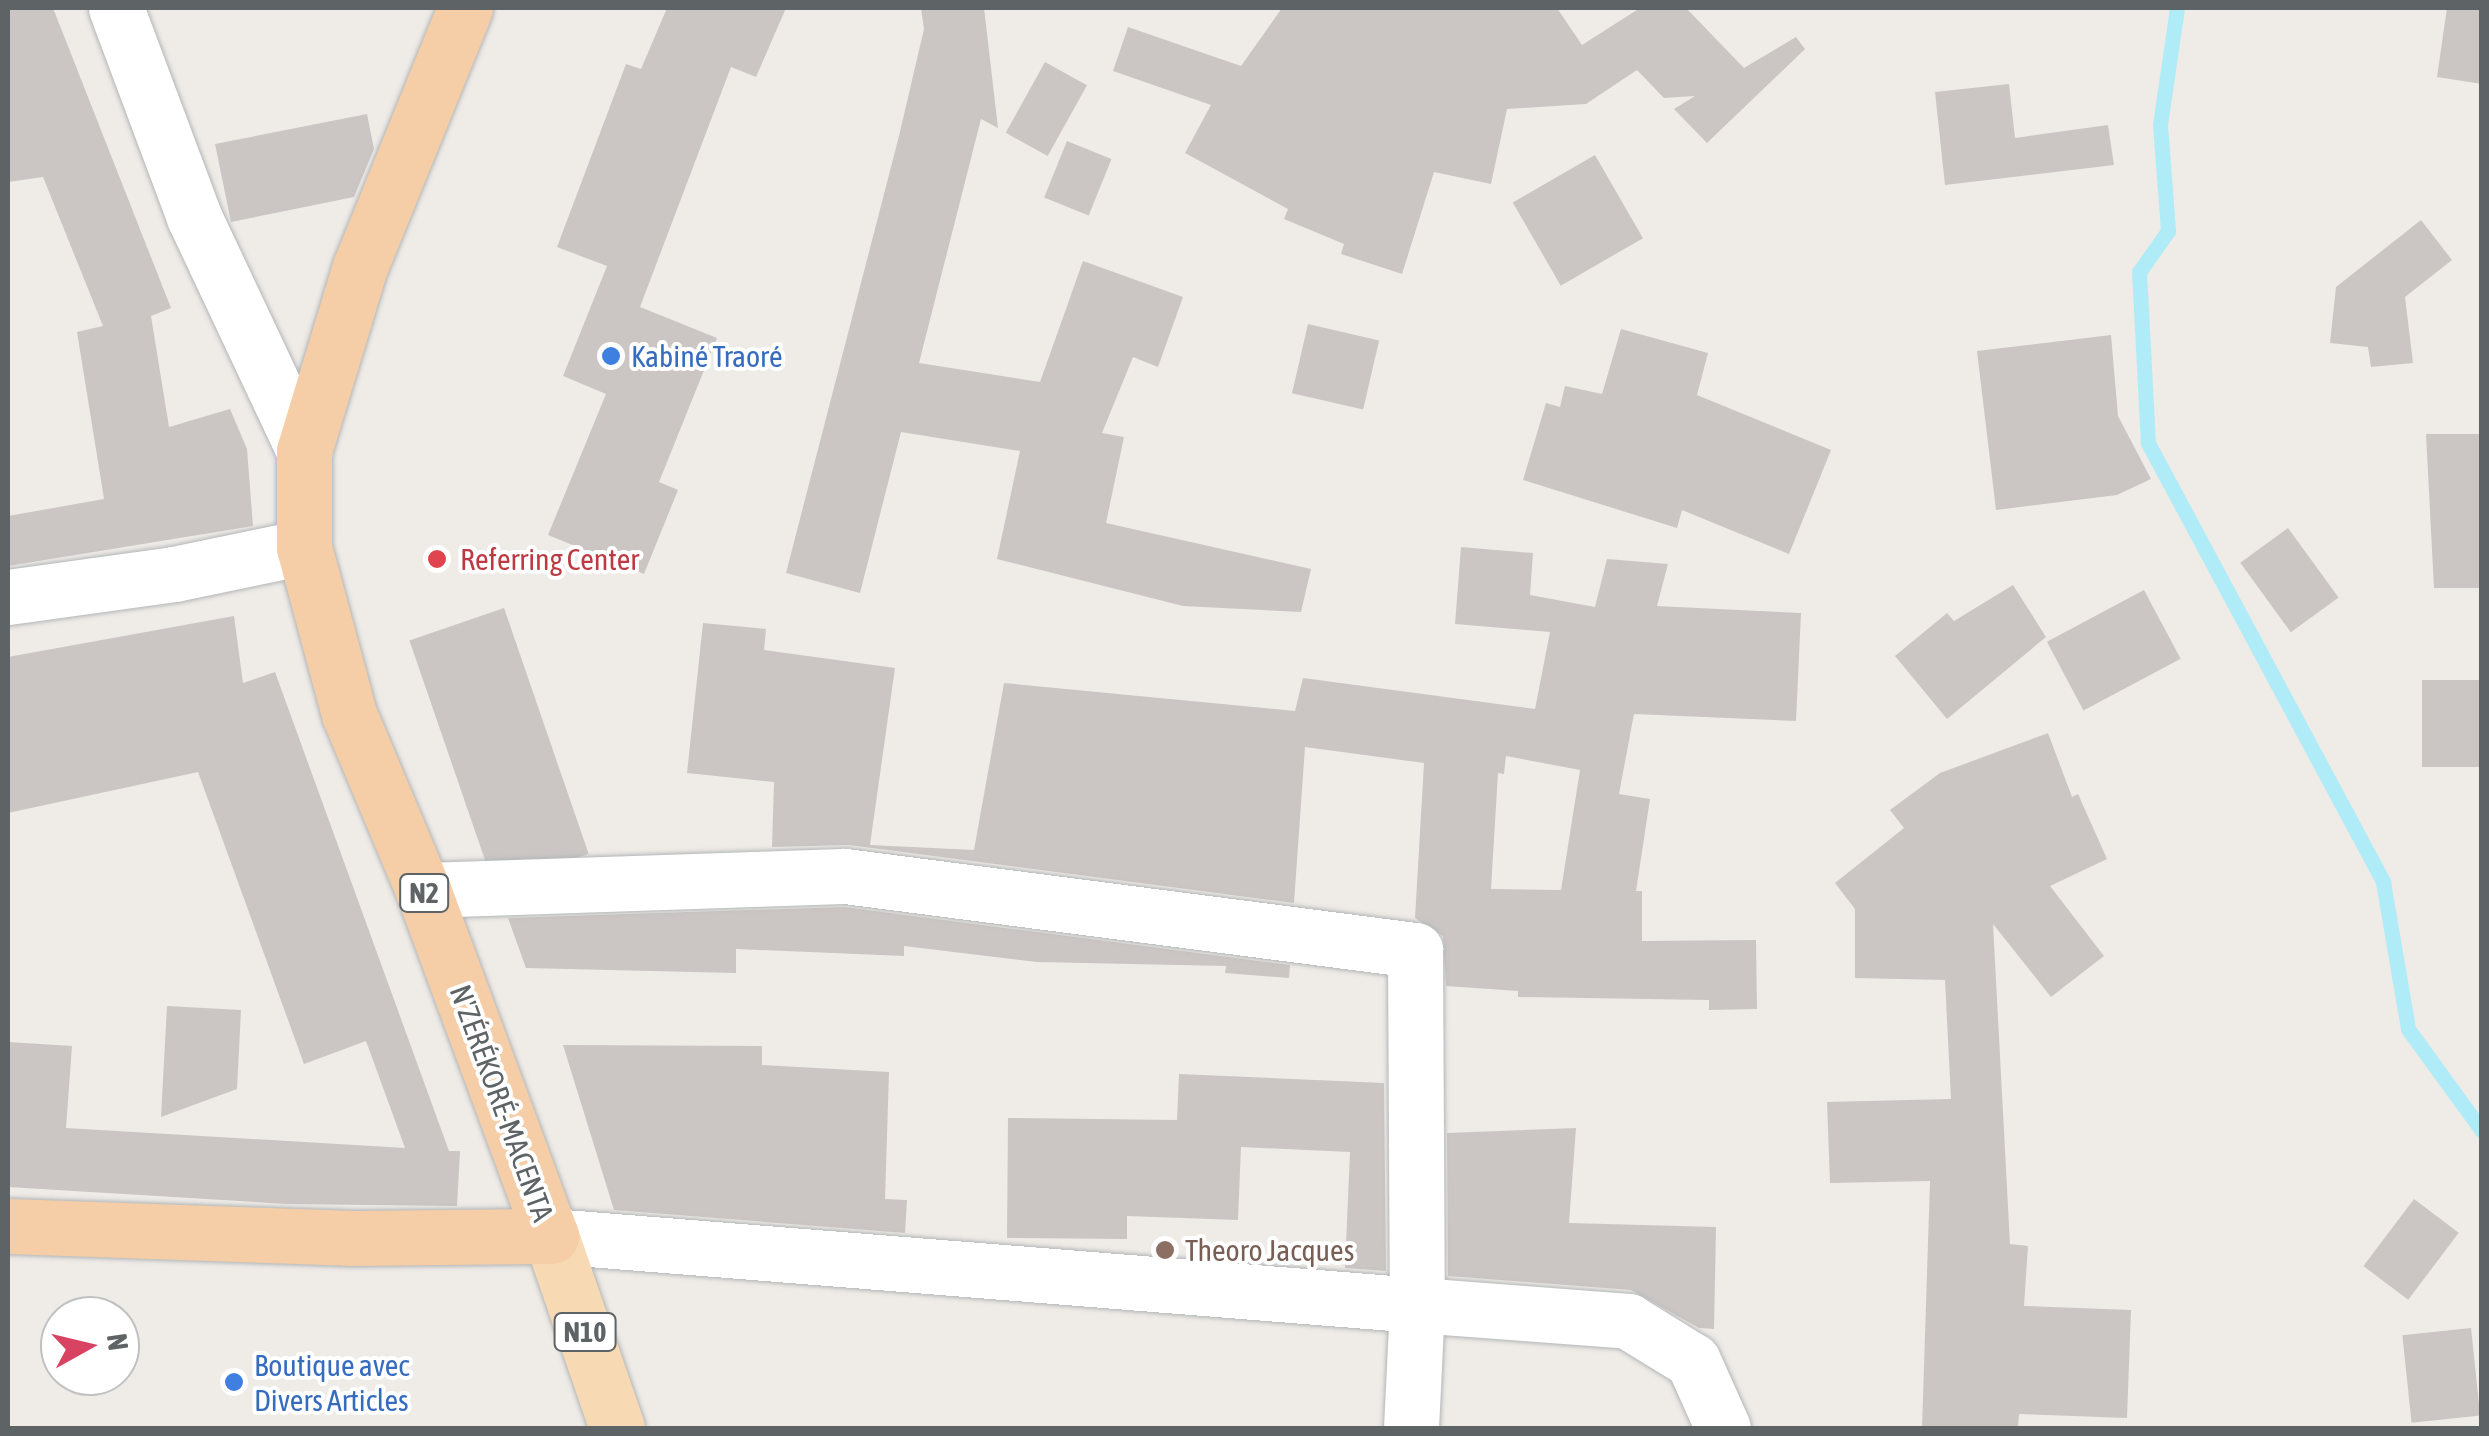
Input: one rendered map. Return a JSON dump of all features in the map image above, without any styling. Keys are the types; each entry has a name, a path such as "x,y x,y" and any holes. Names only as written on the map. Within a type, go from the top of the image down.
{"highway":[{"name":"N2","path":"304,451 360,268 465,8"},
{"name":"N'ZÉRÉKORÉ-MACENTA","path":"8,1226 354,1238 552,1236 423,890 349,714 304,547 304,451"}],"main road":[{"name":"N10","path":"552,1236 617,1428"}],"street":[{"path":"116,8 194,218 304,451"},
{"path":"8,596 174,574 304,547"},
{"path":"423,890 845,876 1415,950 1417,1305 1410,1428"},
{"path":"552,1236 1628,1321 1693,1361 1722,1428"}],"building":[{"path":"8,8 53,8 171,308 151,316 169,427 230,409 247,449 253,526 8,566 8,516 104,499 77,332 103,326 43,177 8,182"},
{"path":"667,8 786,8 756,77 731,67 640,307 717,338 659,482 678,490 644,574 548,535 606,394 563,376 607,266 557,247 626,64 641,69"},
{"path":"921,8 984,8 998,128 981,119 919,363 1040,382 1083,261 1183,297 1158,367 1133,357 1102,433 1124,437 1106,523 1311,569 1301,612 1183,606 997,559 1020,451 901,432 860,593 786,573 899,136 924,29"},
{"path":"1282,8 1557,8 1582,45 1640,8 1686,8 1744,68 1796,37 1805,49 1707,143 1674,109 1695,96 1664,98 1637,70 1586,104 1507,109 1491,184 1434,172 1402,274 1341,254 1344,244 1284,219 1288,209 1185,153 1211,105 1113,71 1128,27 1241,66"},
{"path":"2447,8 2482,8 2482,84 2437,77"},
{"path":"1045,62 1087,85 1048,156 1006,133"},
{"path":"2009,84 2015,138 2108,125 2114,165 1945,185 1935,92"},
{"path":"367,114 374,149 354,197 231,222 215,144"},
{"path":"1067,141 1112,159 1089,216 1044,198"},
{"path":"1595,155 1643,238 1561,286 1513,202"},
{"path":"2421,220 2452,260 2405,297 2413,363 2371,367 2368,347 2330,343 2336,287"},
{"path":"1308,324 1379,340 1363,410 1292,393"},
{"path":"1621,329 1708,353 1697,395 1831,450 1789,554 1682,510 1677,528 1523,480 1546,403 1560,407 1565,386 1602,394"},
{"path":"2111,335 2118,416 2151,479 2117,495 1996,510 1977,351"},
{"path":"2426,434 2482,434 2482,588 2434,588"},
{"path":"2288,528 2339,598 2291,632 2240,563"},
{"path":"1461,547 1533,553 1530,595 1595,607 1607,559 1668,564 1657,606 1801,613 1796,721 1634,714 1619,794 1650,799 1636,891 1642,891 1642,941 1756,940 1757,1009 1709,1010 1709,1000 1518,997 1518,991 1446,986 1443,936 1415,918 1424,763 1305,747 1294,903 849,845 772,847 774,782 687,773 703,623 766,629 764,650 895,668 870,845 974,850 1004,683 1295,711 1303,678 1535,709 1550,632 1455,624","holes":["1506,756 1580,770 1561,890 1491,889 1498,773 1504,774"]},
{"path":"2013,585 2046,637 1947,719 1895,656 1947,613 1954,621"},
{"path":"2144,590 2181,659 2083,711 2047,642"},
{"path":"504,608 589,854 494,886 409,641"},
{"path":"234,616 243,683 275,672 449,1151 460,1151 457,1206 287,1204 8,1187 8,1042 72,1046 66,1128 405,1148 366,1041 304,1064 198,772 8,813 8,657"},
{"path":"2422,680 2482,680 2482,767 2422,767"},
{"path":"2048,733 2072,797 2078,794 2107,859 2050,886 2104,956 2051,997 1993,924 2010,1244 2028,1246 2024,1306 2131,1310 2127,1418 2019,1414 2018,1428 1922,1428 1930,1181 1830,1183 1827,1102 1951,1099 1945,980 1855,978 1855,909 1835,883 1904,828 1890,810 1940,773"},
{"path":"844,907 1290,965 1289,978 1225,973 1226,966 1037,962 904,946 904,956 736,949 736,973 526,968 508,918"},
{"path":"167,1006 241,1010 237,1089 161,1117"},
{"path":"563,1045 762,1046 762,1065 889,1072 885,1199 907,1200 905,1233 614,1210"},
{"path":"1179,1074 1384,1083 1386,1271 1345,1268 1350,1152 1241,1147 1238,1220 1127,1216 1127,1239 1007,1238 1008,1118 1177,1120"},
{"path":"1576,1128 1569,1223 1716,1227 1714,1329 1699,1328 1631,1290 1448,1276 1447,1133"},
{"path":"2414,1199 2459,1233 2408,1300 2363,1266"},
{"path":"2471,1328 2480,1416 2412,1423 2402,1335"}],"waterway":[{"path":"2177,8 2160,124 2168,231 2139,272 2148,443 2383,882 2408,1029 2482,1131"}],"place":[{"name":"Kabiné Traoré","path":"611,356"},
{"name":"Referring Center","path":"437,559"},
{"name":"Theoro Jacques","path":"1165,1250"},
{"name":"Boutique avec Divers Articles","path":"234,1382"}]}
